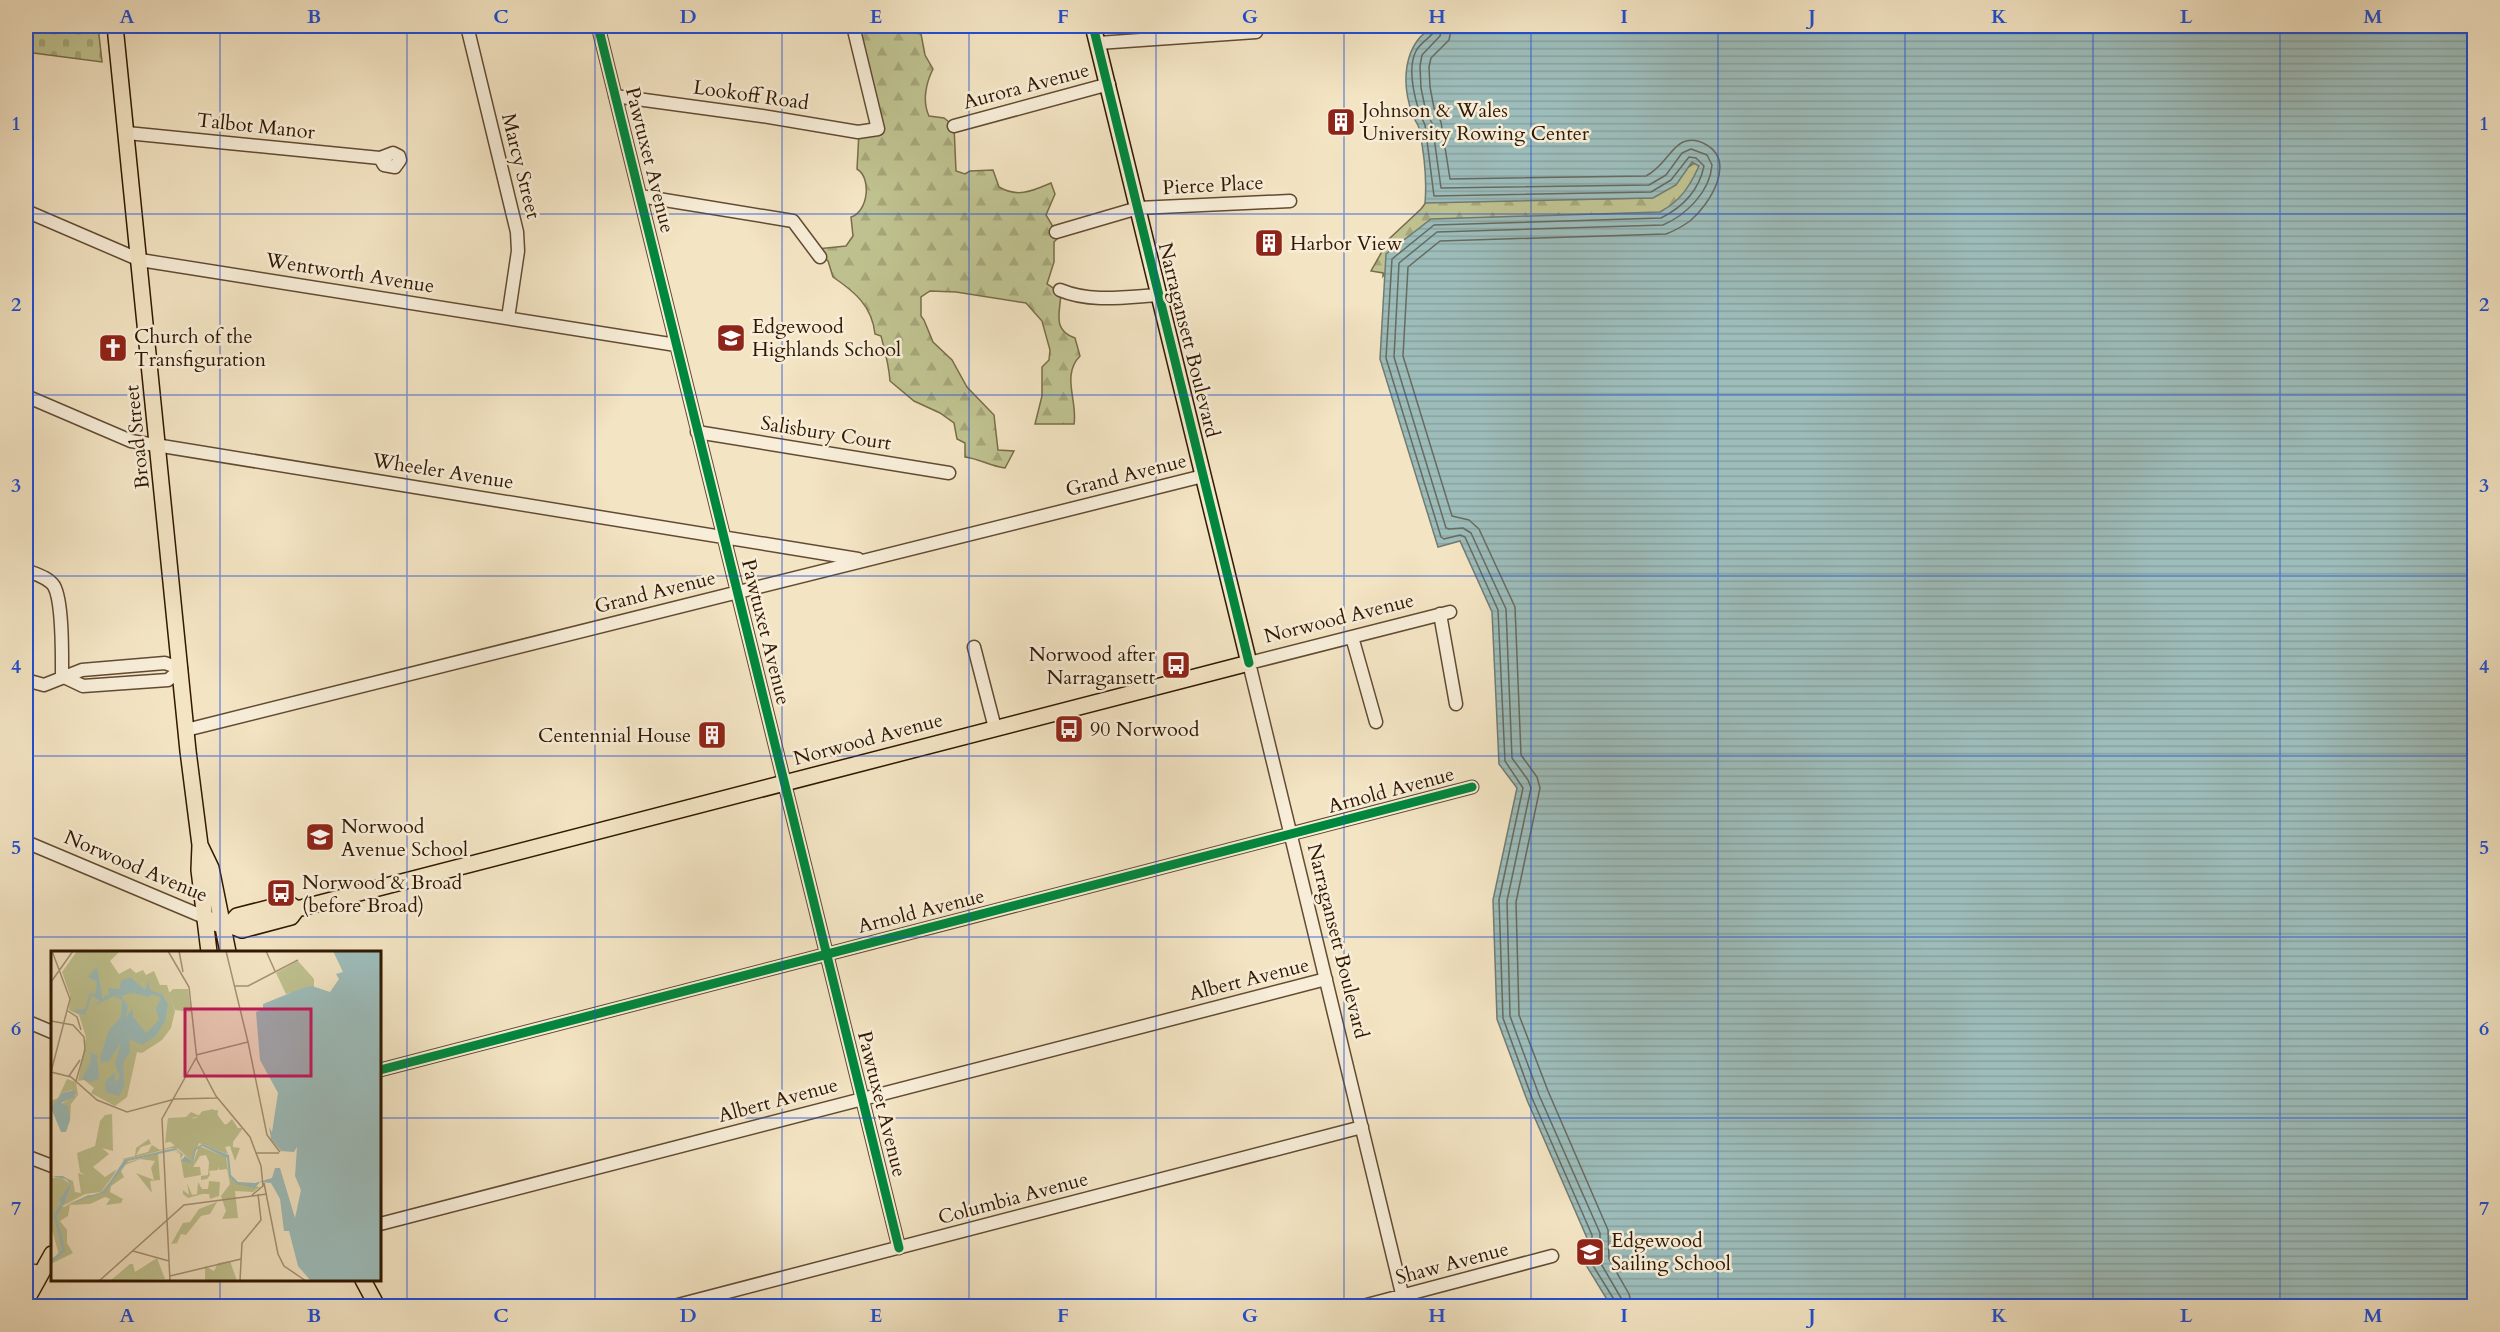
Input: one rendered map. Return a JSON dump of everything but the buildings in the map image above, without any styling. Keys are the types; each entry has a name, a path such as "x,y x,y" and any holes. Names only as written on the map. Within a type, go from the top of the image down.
{"main road":[{"name":"Broad Street","path":"116,26 186,730 200,845 199,870 208,951"},
{"name":"Narragansett Boulevard","path":"1093,26 1249,663"},
{"name":"Norwood Avenue","path":"204,917 226,926 237,916 288,903 297,909 1249,663"},
{"name":"Broad Street","path":"200,845 211,868 226,926 228,951"},
{"path":"216,951 226,926"},
{"path":"26,1301 51,1256"},
{"path":"364,1281 377,1306"}],"street":[{"name":"Marcy Street","path":"467,26 517,232 518,251 508,318"},
{"name":"Pawtuxet Avenue","path":"598,26 899,1248"},
{"name":"Lookoff Road","path":"615,96 858,132 878,129 853,26"},
{"path":"1098,43 1256,32 1259,26"},
{"name":"Aurora Avenue","path":"954,126 1109,84"},
{"name":"Talbot Manor","path":"128,133 380,158"},
{"path":"640,196 793,221 820,257"},
{"name":"Pierce Place","path":"1056,232 1138,208 1290,201"},
{"name":"Wentworth Avenue","path":"26,211 140,260 676,345"},
{"path":"1060,290 1075,296 1159,295"},
{"name":"Wheeler Avenue","path":"26,396 131,441 862,560"},
{"name":"Salisbury Court","path":"697,432 949,472"},
{"name":"Grand Avenue","path":"186,730 1203,476"},
{"path":"26,570 46,578 54,587 58,608 62,676"},
{"name":"Norwood Avenue","path":"1249,663 1445,613 1456,704"},
{"path":"1352,637 1376,722"},
{"path":"974,647 995,728"},
{"name":"Narragansett Boulevard","path":"1249,663 1404,1301"},
{"path":"62,676 83,686 168,680 181,669"},
{"path":"26,680 44,685 62,676"},
{"name":"Arnold Avenue","path":"381,1070 1472,787"},
{"name":"Norwood Avenue","path":"26,842 204,917"},
{"name":"Albert Avenue","path":"381,1224 1326,979"},
{"path":"26,1021 51,1032"},
{"name":"Columbia Avenue","path":"674,1306 1362,1126"},
{"path":"26,1156 51,1166"},
{"name":"Shaw Avenue","path":"1363,1306 1404,1301 1552,1256"},
{"path":"26,1270 42,1272"}],"green space":[{"path":"26,26 98,26 102,62 26,52"},
{"path":"892,26 921,34 925,55 933,69 926,92 927,110 929,116 944,118 954,126 956,171 965,174 970,171 993,170 999,187 1019,193 1051,183 1055,194 1046,215 1059,237 1054,242 1054,262 1047,284 1061,293 1060,326 1068,335 1075,338 1080,356 1074,363 1071,380 1074,424 1035,424 1042,396 1042,367 1049,360 1050,350 1042,321 1026,303 956,292 930,291 921,297 921,316 933,342 952,360 967,387 994,415 998,450 1014,451 1005,468 965,457 965,443 957,439 954,423 940,413 914,401 890,381 881,336 875,334 870,315 855,294 833,277 828,261 816,249 846,246 853,236 851,217 861,209 866,194 865,180 857,169 859,132 878,129 857,28"},
{"path":"1698,162 1699,175 1669,214 1404,246 1383,276 1383,273 1371,271 1389,239 1427,201 1652,198 1665,190 1692,164"}],"water":[{"path":"1435,26 2474,26 2474,1306 1611,1306 1586,1265 1587,1238 1527,1100 1497,1019 1493,900 1517,788 1499,764 1492,612 1460,541 1438,547 1380,359 1386,254 1431,219 1660,212 1683,193 1699,166 1692,162 1676,185 1653,198 1425,203 1422,146 1419,128 1409,104 1406,78 1410,54 1416,43 1424,33"}],"cycle path":[{"path":"598,26 899,1248"},
{"path":"1093,26 1249,663"},
{"path":"381,1070 1472,787"}],"place":[{"name":"Johnson & Wales University Rowing Center","path":"1341,122"},
{"name":"Harbor View","path":"1269,243"},
{"name":"Edgewood Highlands School","path":"731,338"},
{"name":"Church of the Transfiguration","path":"113,348"},
{"name":"Norwood after Narragansett","path":"1176,665"},
{"name":"90 Norwood","path":"1069,729"},
{"name":"Centennial House","path":"712,735"},
{"name":"Norwood Avenue School","path":"320,837"},
{"name":"Norwood & Broad (before Broad)","path":"281,893"},
{"name":"Edgewood Sailing School","path":"1590,1252"}]}
